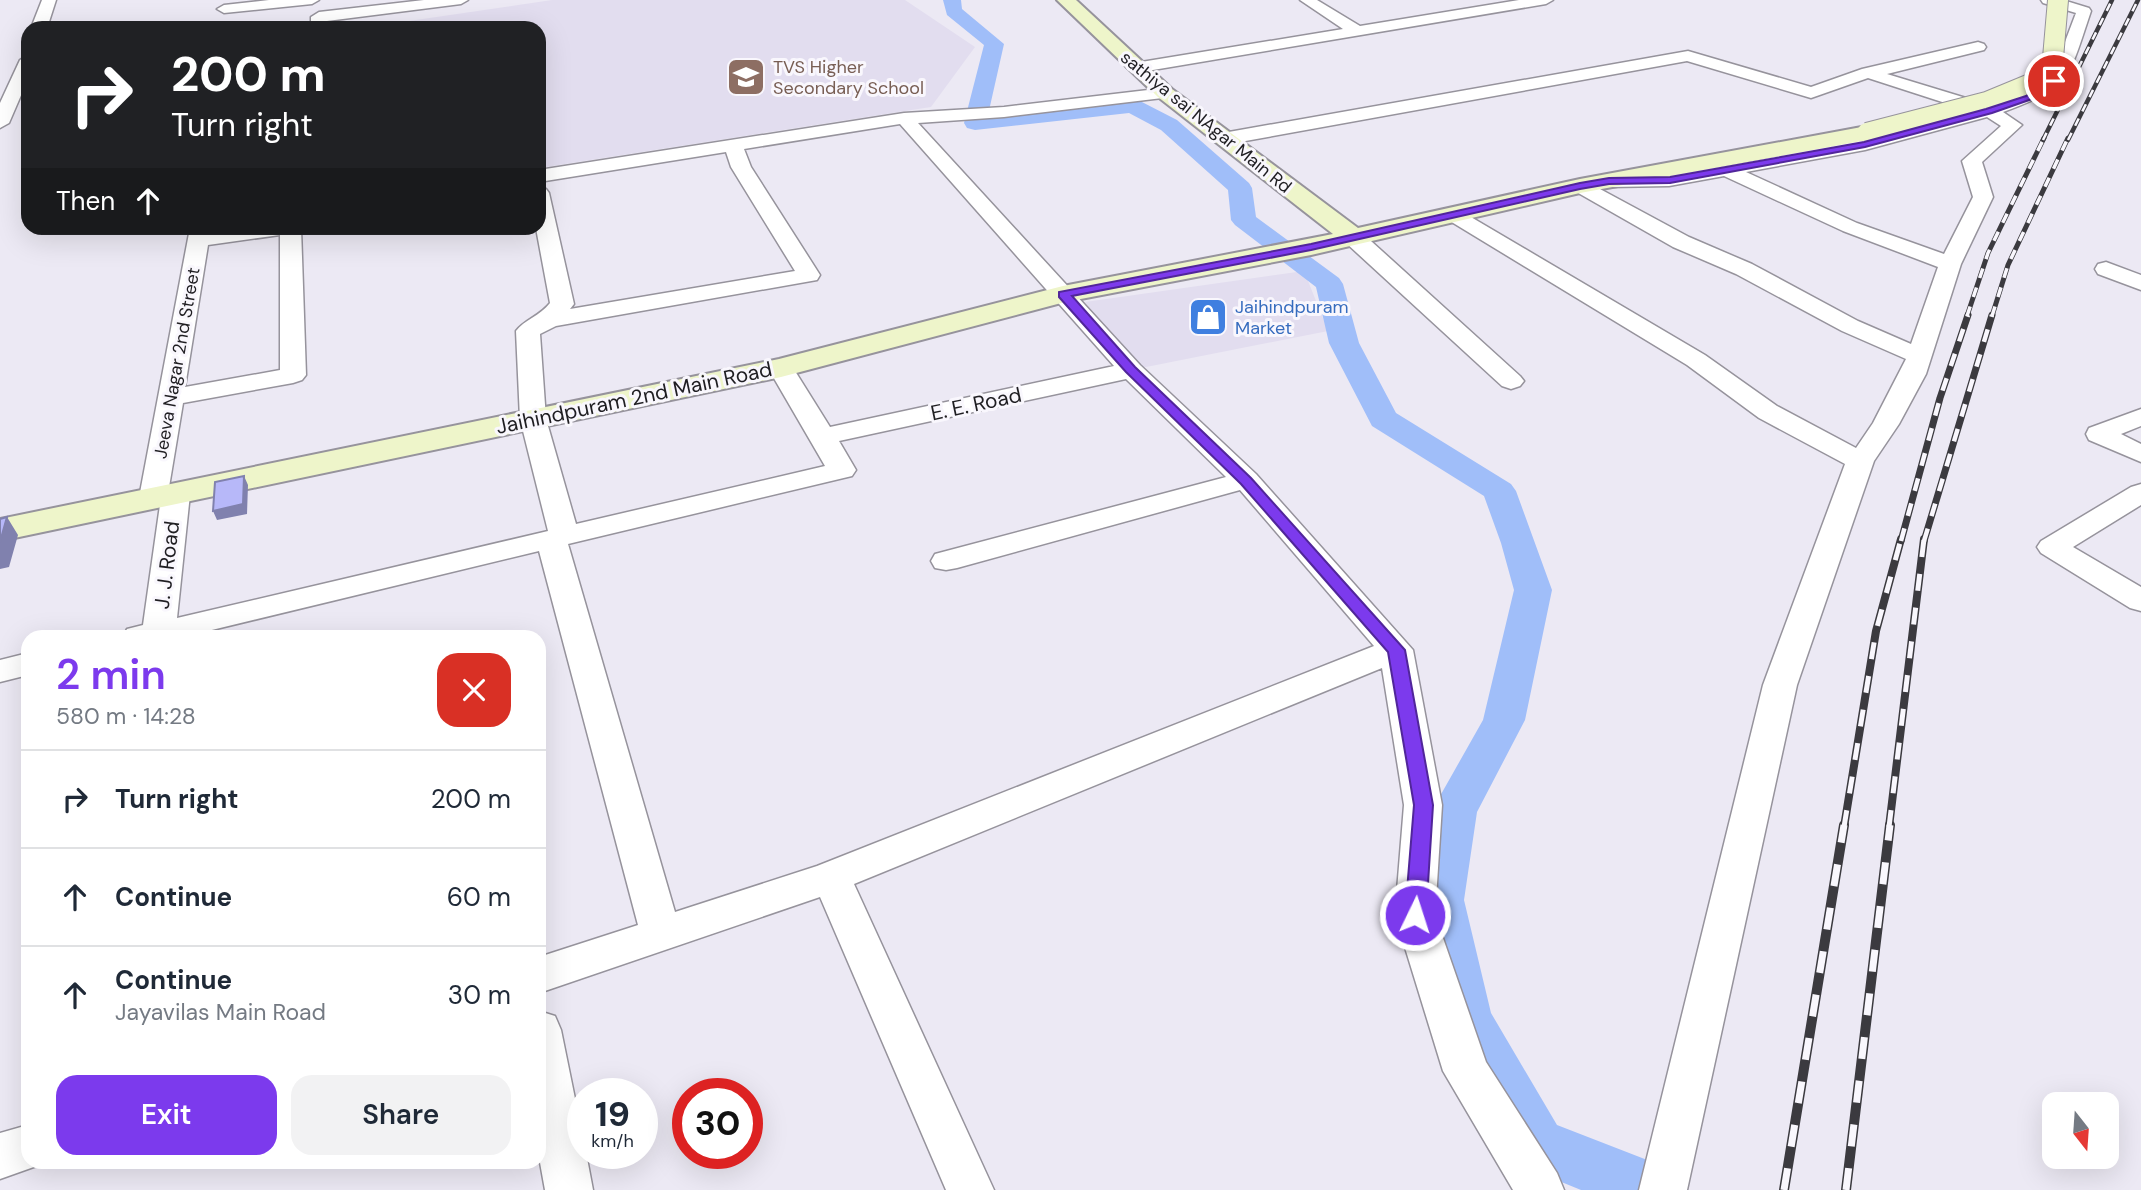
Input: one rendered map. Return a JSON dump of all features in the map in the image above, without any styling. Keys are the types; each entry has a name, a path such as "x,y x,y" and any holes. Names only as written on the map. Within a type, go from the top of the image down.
{"street":[{"path":"42,21 49,0"},
{"path":"225,5 312,0"},
{"path":"319,21 319,17 386,4 461,0"},
{"name":"sathiya sai NAgar Main Rd","path":"1066,0 1135,68 1165,93 1353,237"},
{"path":"1307,0 1359,32"},
{"path":"1135,68 1546,0"},
{"path":"1609,181 1670,180 1865,145 1989,111 2029,97 2062,72 2084,11 2048,0"},
{"name":"Jaihindpuram 2nd Main Road","path":"0,530 780,368 1063,295 1311,247 1580,186 1867,133 1987,102 2033,83 2053,58 2052,44 2058,0"},
{"path":"1223,139 1688,57 1811,93 1867,73 1978,47"},
{"path":"0,123 21,68"},
{"path":"1662,1190 1684,1107 1780,685 1860,461 1886,424 1913,374 1950,264 1983,197 1972,161 2013,125 1989,111 1867,73"},
{"path":"546,175 904,118 1004,112 1165,93"},
{"path":"904,118 1131,370 1246,481 1396,650 1423,805 1415,915 1466,1071 1540,1190"},
{"path":"660,934 557,538 533,419 528,331 549,320 809,275 741,167 733,145"},
{"path":"1727,170 1850,228 1950,264"},
{"path":"1580,186 1681,242 1744,270 1850,326 1919,356"},
{"path":"1452,214 1696,359 1768,412 1860,461"},
{"path":"546,227 562,304 549,320"},
{"name":"Jeeva Nagar 2nd Street","path":"164,496 171,397 199,235"},
{"path":"171,397 293,375 290,235"},
{"path":"1353,237 1511,381"},
{"path":"2106,269 2141,283"},
{"path":"173,630 842,470 780,368"},
{"name":"E. E. Road","path":"822,437 1131,370"},
{"path":"2141,417 2099,434 2141,454"},
{"path":"946,561 1246,481"},
{"path":"2141,493 2052,547 2141,601"},
{"name":"J. J. Road","path":"152,630 164,496"},
{"path":"546,973 831,877 1396,650"},
{"path":"0,671 21,666"},
{"path":"831,877 970,1190"},
{"path":"546,1067 569,1190"},
{"path":"0,1156 21,1149"}],"shaded area":[{"name":"TVS Higher Secondary School","path":"552,0 905,0 975,47 931,107 546,167 546,21 409,21"},
{"name":"Jaihindpuram Market","path":"1304,271 1328,331 1131,370 1085,302"}],"building":[{"path":"244,476 243,504 213,511 215,482"},
{"path":"7,517 0,542 0,519"}],"waterway":[{"path":"952,0 953,11 994,44 975,123 1132,106 1169,125 1240,188 1244,220 1329,284 1344,343 1383,419 1499,491 1533,590 1504,720 1454,812 1439,900 1466,1018 1537,1145 1652,1190"}],"railway":[{"path":"2043,140 2112,0"},
{"path":"2068,140 2138,0"},
{"path":"1967,316 1988,253 2044,138"},
{"path":"1992,316 2008,265 2068,138"},
{"path":"1901,541 1940,398 1968,315"},
{"path":"1924,541 1992,315"},
{"path":"1844,827 1876,631 1901,539"},
{"path":"1889,827 1924,539"},
{"path":"1784,1190 1844,825"},
{"path":"1846,1190 1890,825"}],"place":[{"name":"TVS Higher Secondary School","path":"746,77"},
{"name":"Jaihindpuram Market","path":"1208,317"}],"route":[{"path":"1415,915 1423,805 1396,650 1246,481 1131,370 1063,295 1311,247 1580,186 1609,181 1670,180 1865,145 1989,111 2029,97 2054,81"}]}
